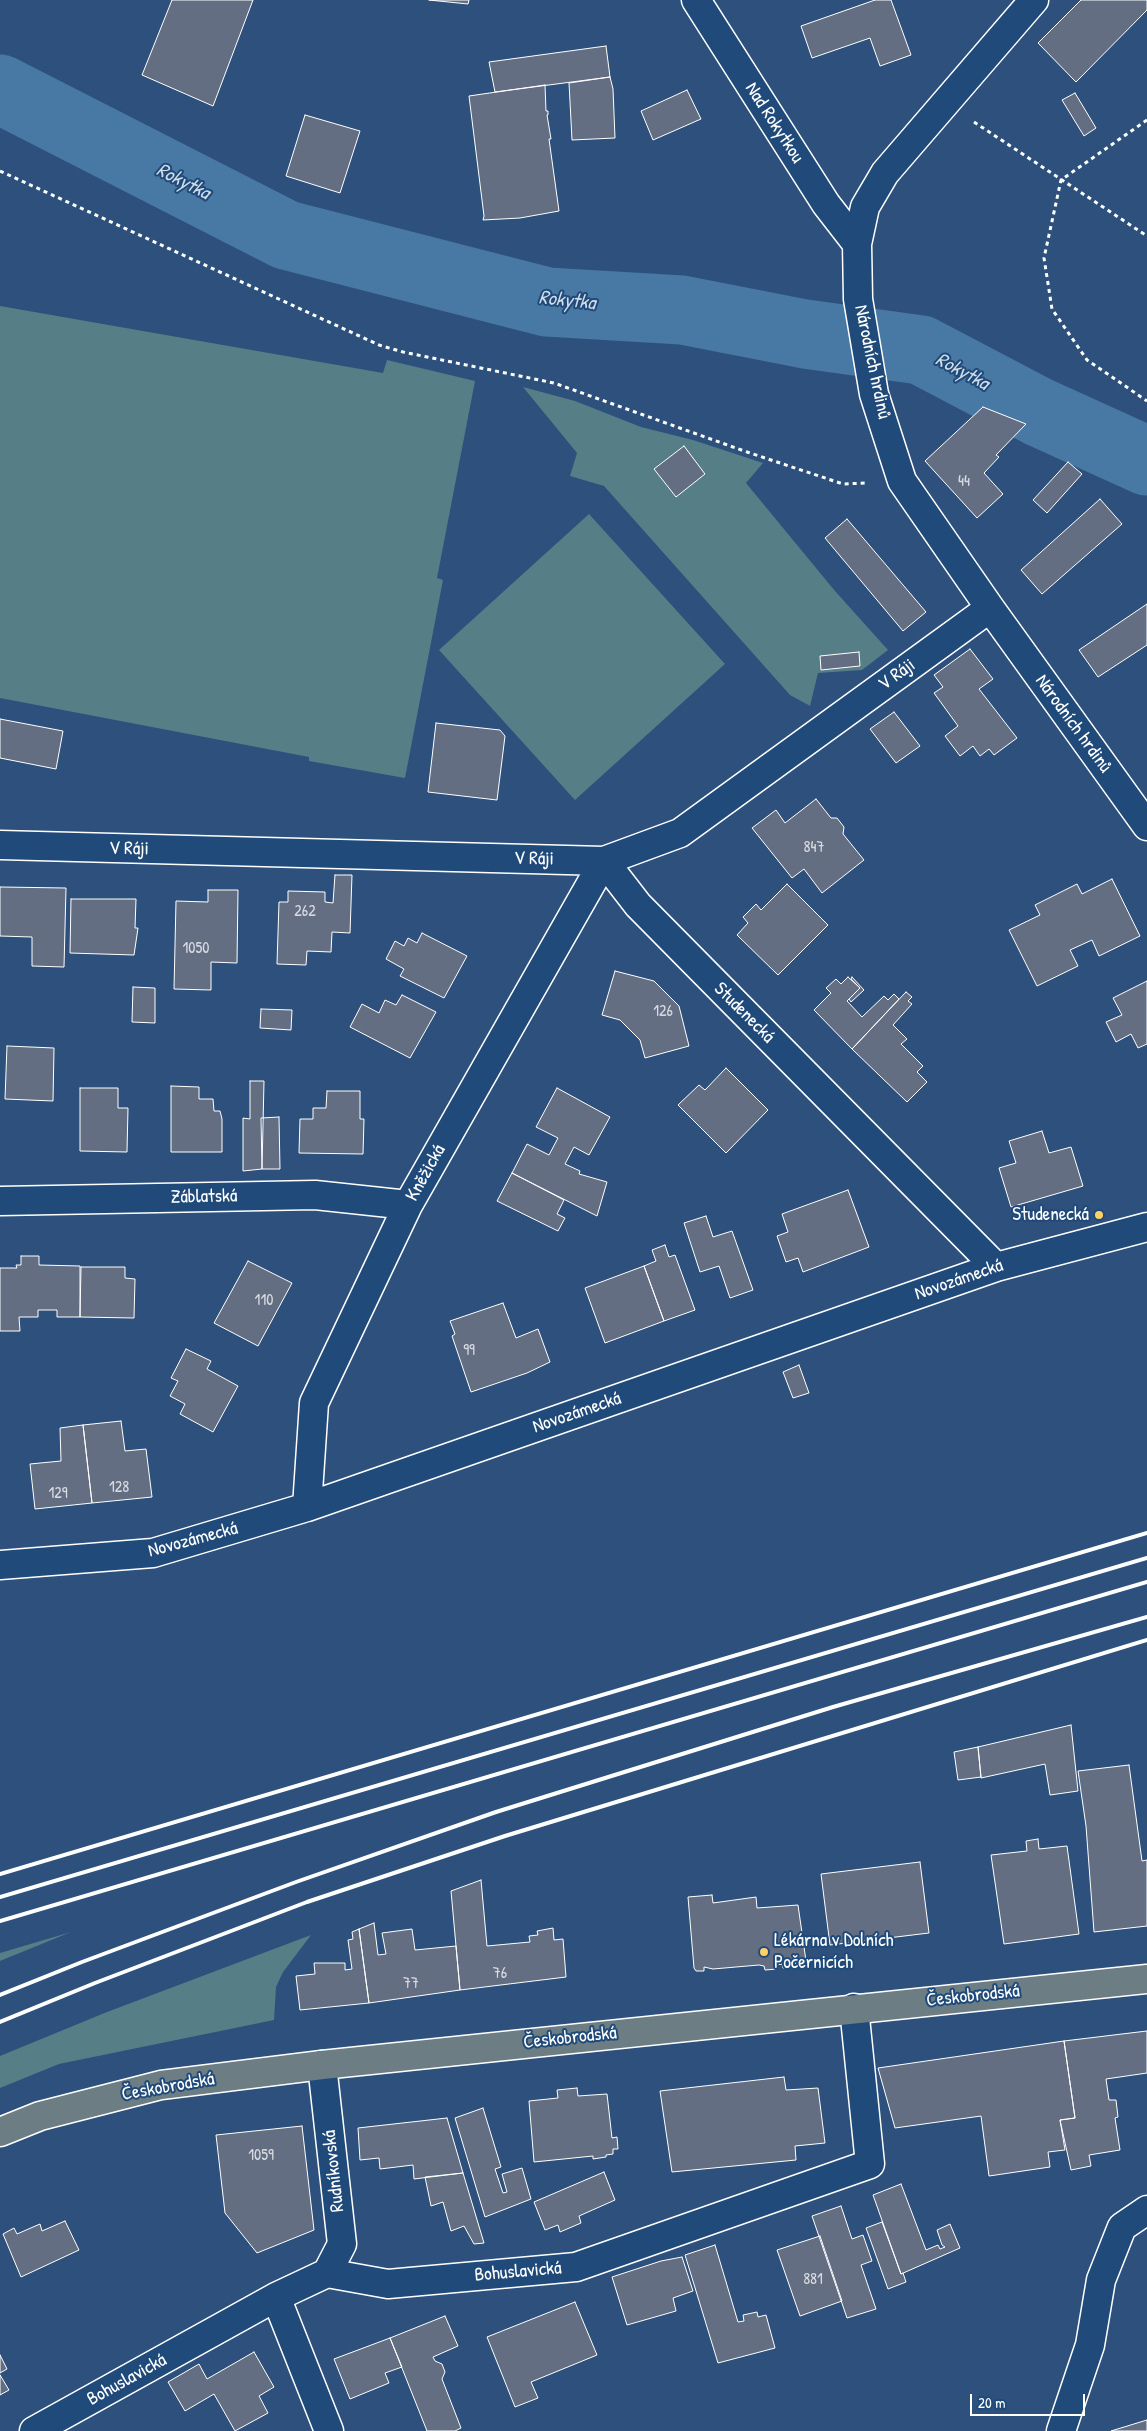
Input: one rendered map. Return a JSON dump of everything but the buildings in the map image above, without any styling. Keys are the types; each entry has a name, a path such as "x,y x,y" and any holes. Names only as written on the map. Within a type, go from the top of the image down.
{"main road":[{"name":"Českobrodská","path":"0,2132 40,2116 161,2085 322,2065 854,2008 1147,1979"}],"street":[{"name":"Nad Rokytkou","path":"696,0 826,204 857,244"},
{"name":"Národních hrdinů","path":"1034,0 885,173 865,207 857,244 858,299 874,394 902,481 990,608 1147,826"},
{"name":"V Ráji","path":"0,845 604,861 680,833 990,608"},
{"name":"Kněžická","path":"307,1507 314,1403 408,1205 604,861"},
{"name":"Studenecká","path":"604,861 638,905 996,1267"},
{"name":"Záblatská","path":"0,1201 315,1195 408,1205"},
{"name":"Novozámecká","path":"0,1565 153,1553 307,1507 996,1267 1147,1227"},
{"name":"Bohuslavická","path":"34,2431 276,2297 327,2273 388,2284 576,2266 870,2164 854,2008"},
{"name":"Rudníkovská","path":"322,2065 342,2244 327,2273"},
{"path":"1061,2431 1090,2345 1105,2271 1122,2227 1147,2210"},
{"path":"276,2297 329,2431"}],"path":[{"path":"943,104 997,136 1147,236"},
{"path":"1147,120 1061,180 1044,258 1052,309 1087,360 1147,401"},
{"path":"0,171 379,345 403,352 554,383 843,484 902,481"}],"green space":[{"path":"0,306 383,373 387,360 475,381 437,578 443,580 405,778 309,761 309,757 0,698"},
{"path":"523,387 575,401 641,427 693,440 763,463 746,483 835,591 888,650 862,670 818,673 810,706 790,695 604,486 570,476 577,453"},
{"path":"589,514 725,664 575,800 439,650"},
{"path":"71,1932 0,1961 0,1953"},
{"path":"311,1935 283,1972 276,1987 274,2020 59,2064 0,2088 0,2056 107,2012"}],"waterway":[{"name":"Rokytka","path":"0,89 286,235 547,302 682,310 805,334 921,350 1039,412 1147,461"}],"railway":[{"path":"0,1874 1147,1533"},
{"path":"0,1897 1147,1558"},
{"path":"0,1921 1147,1582"},
{"path":"0,1995 82,1962 296,1882 496,1812 833,1707 1147,1617"},
{"path":"0,2022 95,1983 307,1902 505,1836 1147,1640"}],"place":[{"name":"Studenecká","path":"1099,1215"},
{"name":"Lékárna v Dolních Počernicích","path":"764,1952"}]}
